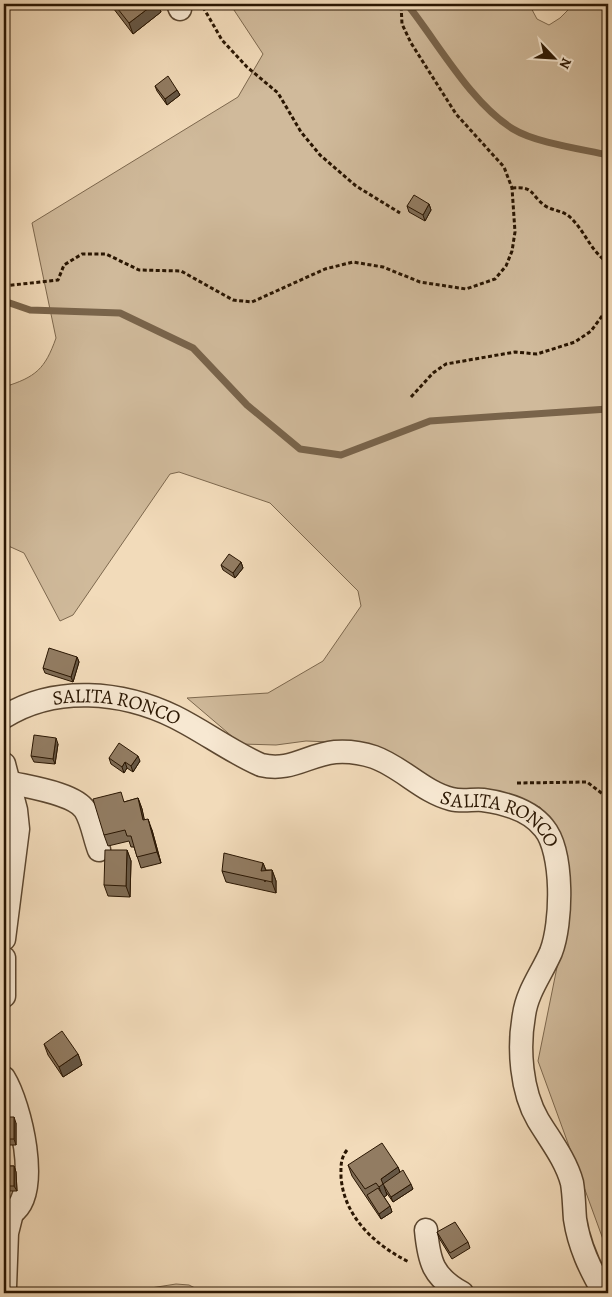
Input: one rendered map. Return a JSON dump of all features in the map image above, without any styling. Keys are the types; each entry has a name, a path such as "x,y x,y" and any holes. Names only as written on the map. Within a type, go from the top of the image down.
{"street":[{"name":"SALITA RONCO","path":"4,717 14,711 53,696 117,697 145,704 175,717 262,765 285,768 334,752 355,752 392,766 440,795 452,799 482,800 508,805 537,820 554,845 558,898 552,950 524,1012 522,1031 526,1092 538,1120 566,1166 572,1183 582,1251 604,1293"},
{"path":"6,773 80,804 88,815 99,850"},
{"path":"4,939 18,829 6,773"},
{"path":"4,958 4,996"},
{"path":"4,1078 21,1118 25,1136 26,1169 23,1199 19,1207 8,1212 4,1287"},
{"path":"426,1230 428,1249 436,1275 462,1293"}],"path":[{"path":"202,4 222,40 247,66 278,92 301,132 320,155 356,186 400,213"},
{"path":"4,286 58,280 64,265 82,254 106,254 139,270 181,271 233,300 252,302 325,269 353,262 383,267 420,282 466,289 495,279 506,266 512,251 515,232 512,188 504,168 456,114 411,43 402,24 401,4"},
{"path":"512,188 522,187 530,190 544,205 564,212 573,219 590,246 608,263"},
{"path":"411,397 433,373 446,364 515,352 536,354 575,342 591,331 608,308"},
{"path":"512,783 587,782 608,798"},
{"path":"347,1150 341,1165 342,1184 355,1218 373,1239 389,1251 436,1275"}],"shaded area":[{"path":"230,4 529,4 537,19 549,25 560,18 574,4 608,4 608,1253 538,1061 569,908 556,829 540,807 504,795 469,792 438,786 355,743 306,741 276,745 241,744 187,698 268,693 323,661 361,606 358,591 270,503 179,472 170,474 73,615 60,621 24,553 4,544 4,387 32,375 38,370 48,357 56,338 32,223 238,97 263,54"},
{"path":"176,1284 189,1285 205,1293 119,1293"}],"building":[{"path":"114,4 154,4 129,23"},
{"path":"168,76 177,90 165,99 155,86"},
{"path":"414,195 429,204 423,215 407,206"},
{"path":"229,554 241,562 233,573 221,565"},
{"path":"49,648 77,657 71,677 43,668"},
{"path":"34,735 56,738 53,759 31,756"},
{"path":"119,743 138,756 131,766 125,762 122,767 109,758"},
{"path":"121,792 124,802 138,798 143,820 148,819 157,852 137,857 131,836 127,836 125,830 104,835 93,799"},
{"path":"105,850 127,850 126,886 104,885"},
{"path":"224,853 263,863 261,871 272,870 272,882 222,871"},
{"path":"62,1031 78,1054 59,1067 44,1044"},
{"path":"4,1117 14,1117 14,1139 4,1139"},
{"path":"382,1143 398,1167 381,1179 383,1184 379,1187 376,1183 365,1189 348,1165"},
{"path":"4,1166 14,1166 14,1186 4,1186"},
{"path":"403,1170 411,1184 391,1197 383,1184"},
{"path":"378,1188 390,1206 379,1214 367,1195"},
{"path":"455,1222 468,1242 450,1253 437,1232"}],"waterway":[{"path":"407,4 469,88 498,118 513,129 534,138 608,155"},
{"path":"4,301 30,310 120,313 193,348 247,405 300,449 341,455 430,421 608,409"}]}
